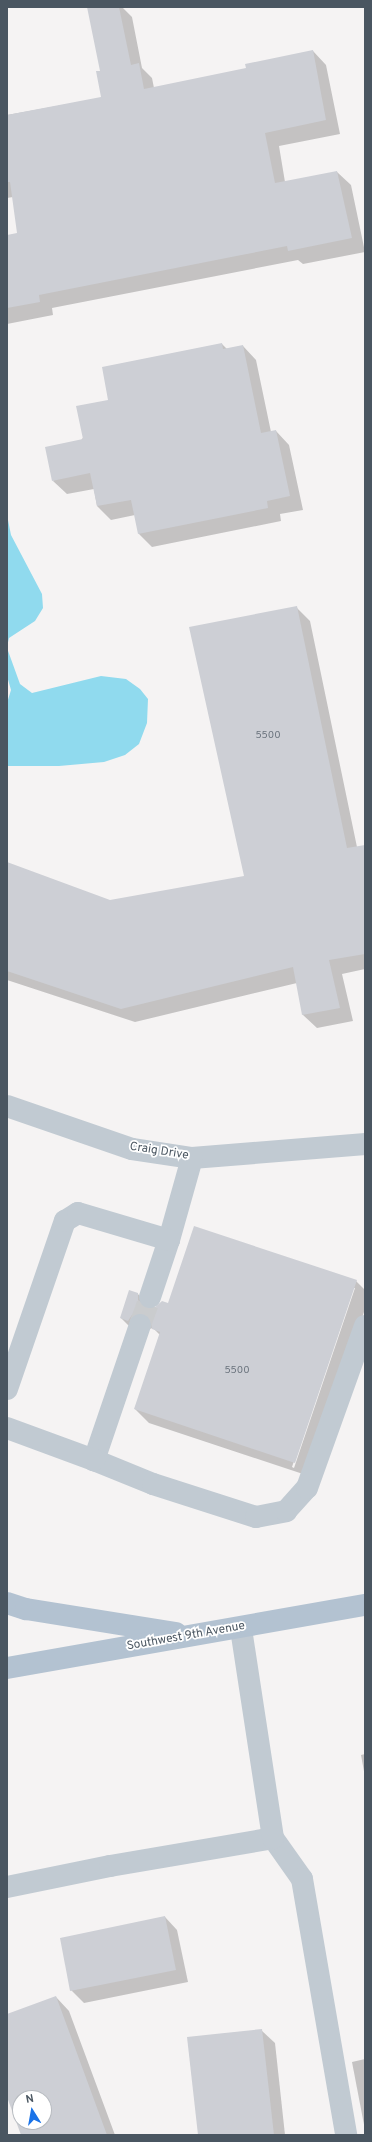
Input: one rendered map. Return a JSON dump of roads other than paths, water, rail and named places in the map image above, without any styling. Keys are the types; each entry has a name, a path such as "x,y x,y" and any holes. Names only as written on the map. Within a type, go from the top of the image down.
{"main road":[{"path":"7,1603 26,1609 195,1636"},
{"name":"Southwest 9th Avenue","path":"7,1668 365,1605"}],"lane":[{"name":"Craig Drive","path":"7,1106 132,1149 192,1158 365,1144"},
{"path":"150,1297 169,1240 192,1158"},
{"path":"7,1389 65,1221 78,1213 169,1240"},
{"path":"94,1460 140,1325"},
{"path":"7,1428 94,1460 153,1484 256,1517 286,1511 307,1488 365,1326"},
{"path":"241,1628 273,1838 302,1879 346,2135"},
{"path":"7,1887 110,1866 273,1838"}],"water":[{"path":"7,515 11,535 42,594 43,608 35,621 9,638 7,647"},
{"path":"7,648 20,684 32,693 101,676 126,679 140,689 148,699 147,723 139,744 125,755 104,762 59,766 7,766 7,703 11,690 7,676"}],"tunnel":[{"path":"140,1325 150,1297"}]}
